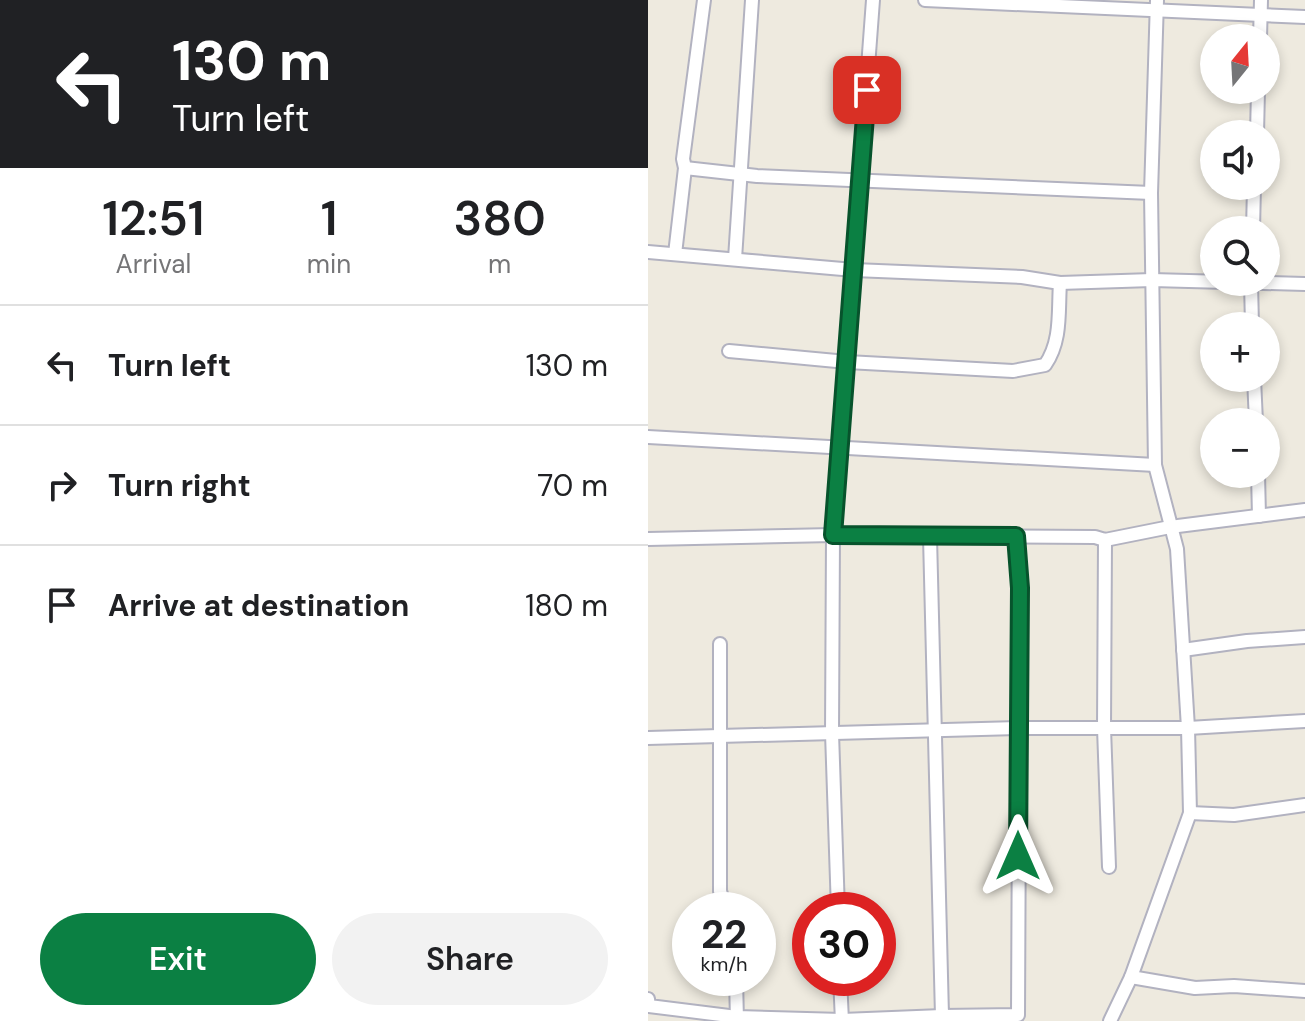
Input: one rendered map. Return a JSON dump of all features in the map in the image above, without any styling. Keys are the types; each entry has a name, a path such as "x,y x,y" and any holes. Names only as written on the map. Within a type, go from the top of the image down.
{"street":[{"path":"675,254 685,168 683,159 704,0"},
{"path":"735,259 752,0"},
{"path":"837,892 832,733 833,535 873,0"},
{"path":"925,0 1156,6 1305,17"},
{"path":"1261,0 1261,24"},
{"path":"1110,1021 1131,977 1190,813 1177,549 1155,465 1151,193 1156,6"},
{"path":"685,168 757,176 1151,193"},
{"path":"648,252 854,270 1022,277 1060,283 1200,281"},
{"path":"729,351 847,362 1013,371 1045,365 1057,338 1060,283"},
{"path":"1280,283 1305,284"},
{"path":"648,437 1155,465"},
{"path":"1258,488 1259,516"},
{"path":"648,539 833,535 1095,537 1105,540 1170,527 1305,510"},
{"path":"648,999 649,1006 737,1019 842,1020 1018,1015 1020,588 1016,536"},
{"path":"930,537 942,1016"},
{"path":"1105,540 1104,728 1109,867"},
{"path":"1183,650 1305,637"},
{"path":"720,644 720,892"},
{"path":"648,738 1018,728 1188,728 1305,721"},
{"path":"1190,813 1234,815 1305,805"},
{"path":"1131,977 1195,988 1234,986 1305,991"},
{"path":"736,996 737,1019"},
{"path":"841,996 842,1020"}],"route":[{"path":"867,90 833,535 1016,536 1020,588 1018,856"}]}
